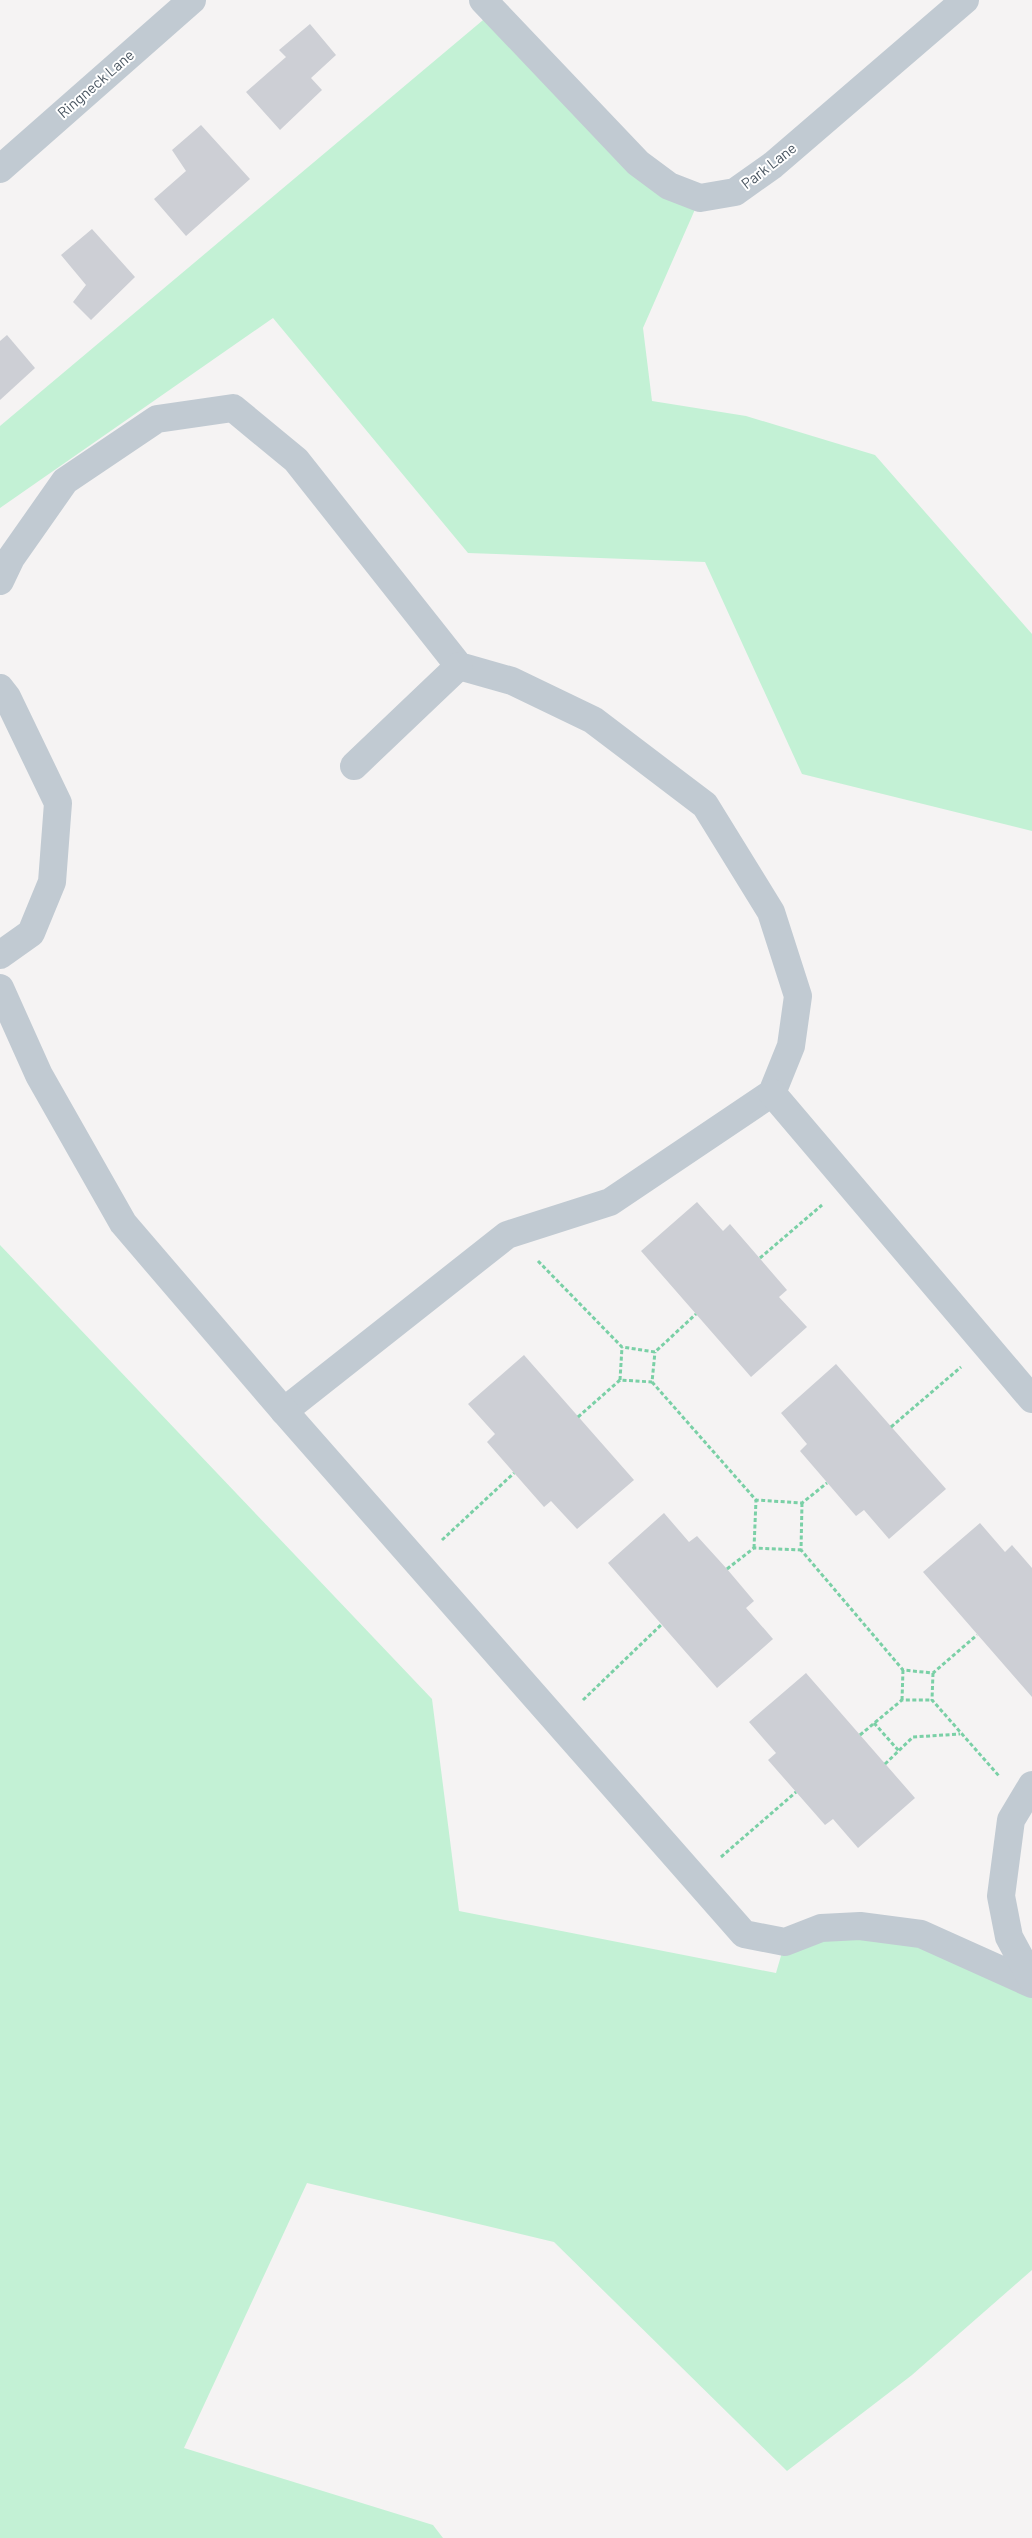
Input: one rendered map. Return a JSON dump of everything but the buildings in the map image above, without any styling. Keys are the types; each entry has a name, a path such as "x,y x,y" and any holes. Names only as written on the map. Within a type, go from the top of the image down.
{"street":[{"name":"Ringneck Lane","path":"0,169 192,0"},
{"name":"Park Lane","path":"482,0 488,3 638,163 669,186 700,198 735,192 773,165 965,0"},
{"path":"0,581 11,558 64,481 157,419 233,408 296,460 459,666 512,681 593,720 705,805 770,912 798,996 791,1046 772,1093 610,1202 511,1233 284,1411"},
{"path":"354,766 459,666"},
{"path":"0,688 7,697 58,803 52,882 31,933 0,955"},
{"path":"0,988 39,1075 123,1223 284,1411 744,1934 785,1942 821,1928 860,1926 921,1934 1032,1982"},
{"path":"772,1093 1032,1399"},
{"path":"1027,1793 1012,1820 1001,1896 1009,1937 1032,1982"}],"path":[{"path":"760,1258 848,1182"},
{"path":"511,1233 622,1347 655,1352"},
{"path":"652,1382 655,1352 696,1314"},
{"path":"891,1427 986,1345"},
{"path":"620,1380 622,1347"},
{"path":"578,1417 620,1380 652,1382 756,1500 754,1548"},
{"path":"418,1562 514,1473"},
{"path":"756,1500 802,1503 827,1482"},
{"path":"802,1503 801,1550 903,1670 902,1700"},
{"path":"727,1570 754,1548 801,1550"},
{"path":"559,1723 662,1624"},
{"path":"903,1670 933,1673 977,1635"},
{"path":"933,1673 932,1700 960,1734 1027,1793"},
{"path":"860,1735 902,1700 932,1700"},
{"path":"874,1723 899,1751"},
{"path":"885,1764 914,1737 960,1734"},
{"path":"696,1879 796,1792"}],"green space":[{"path":"495,10 638,163 700,198 643,328 652,401 746,416 875,455 1032,634 1032,831 802,774 705,562 468,553 273,318 0,508 0,426"},
{"path":"0,1245 432,1699 459,1911 776,1973 785,1942 860,1926 1032,1984 1032,2270 912,2375 787,2471 554,2242 307,2183 184,2448 433,2525 443,2538 0,2538"}]}
